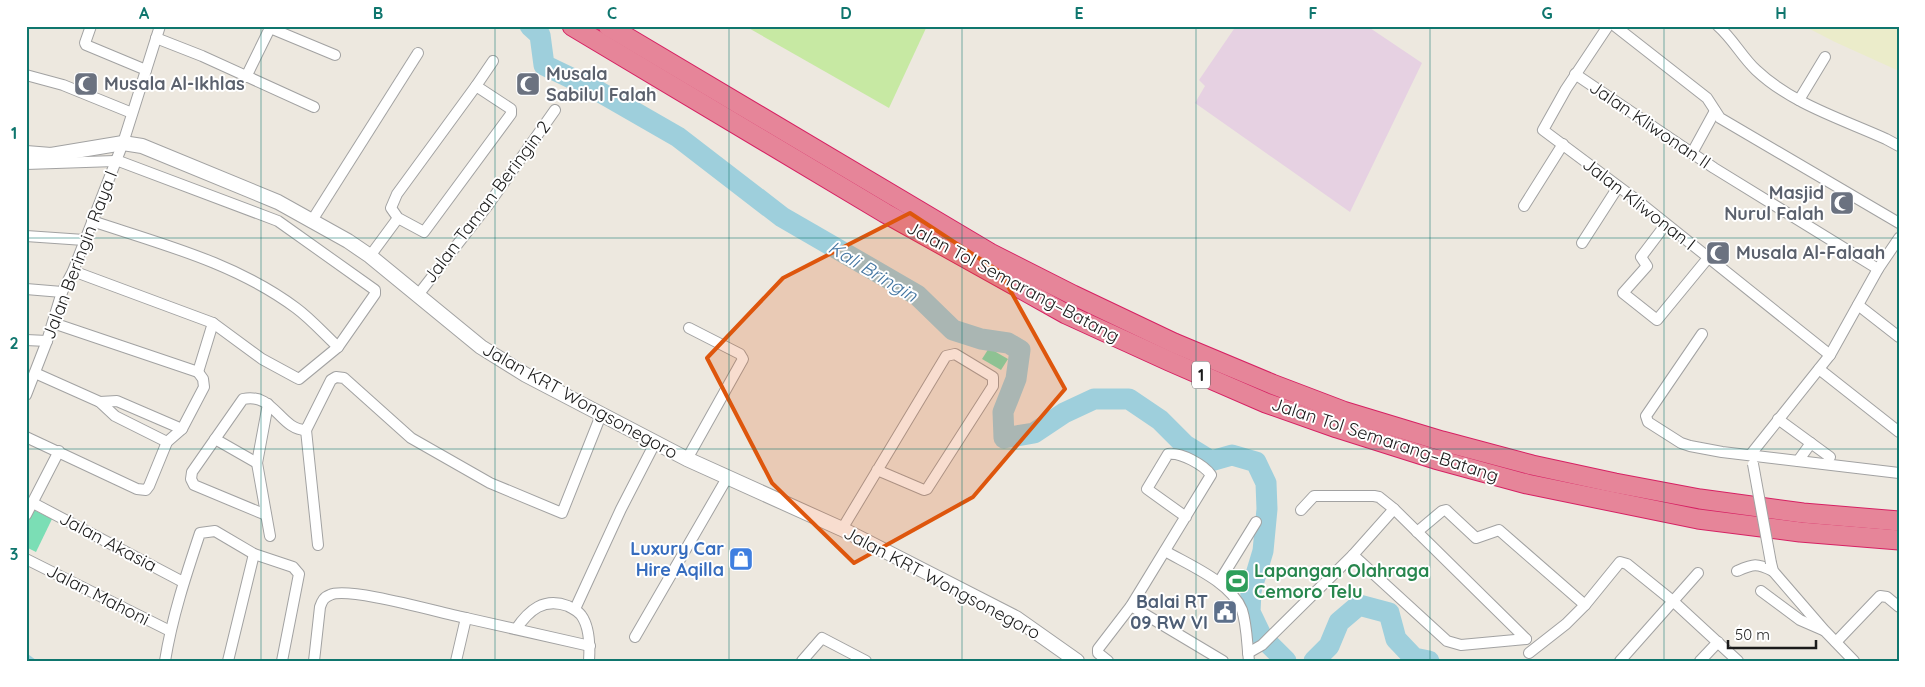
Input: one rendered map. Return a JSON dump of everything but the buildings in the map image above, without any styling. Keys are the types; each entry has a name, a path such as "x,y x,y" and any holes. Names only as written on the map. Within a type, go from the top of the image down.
{"highway":[{"name":"Jalan Tol Semarang–Batang","path":"572,26 885,213 1050,305 1169,362 1266,403 1434,459 1528,484 1698,519 1800,532 1899,540"},
{"name":"Jalan Tol Semarang–Batang","path":"608,26 990,253 1073,296 1174,343 1281,388 1343,411 1442,441 1615,483 1700,499 1803,513 1899,521"}],"street":[{"path":"92,26 85,43 86,45 146,70"},
{"path":"26,153 51,154 123,143 160,26"},
{"path":"1575,74 1608,26"},
{"path":"1615,26 1707,98 1720,118 1899,223"},
{"path":"1718,26 1755,69 1773,84 1799,100 1886,138 1899,146"},
{"path":"246,77 270,28 335,55"},
{"path":"156,38 202,56 314,107"},
{"path":"311,222 418,53"},
{"path":"1799,100 1825,57"},
{"path":"476,86 511,109 511,114 424,232 398,218 391,208 396,194 493,61"},
{"name":"Jalan Kliwonan I","path":"1575,74 1543,129 1830,355"},
{"name":"Jalan Kliwonan II","path":"1575,74 1692,153 1878,269"},
{"path":"26,75 63,86 132,113"},
{"name":"Jalan Taman Beringin 2","path":"418,295 488,205 555,110"},
{"path":"1692,153 1715,111"},
{"name":"Jalan KRT Wongsonegoro","path":"123,143 142,146 278,202 348,241 370,256 481,347 526,375 687,459 842,529 1016,618 1077,661"},
{"name":"Jalan Beringin Raya I","path":"26,395 47,341 62,292 73,271 123,143"},
{"path":"1524,206 1563,144"},
{"path":"26,164 115,161 278,220 375,290 375,294 338,347 299,378 262,359 213,323 73,271"},
{"path":"1582,243 1618,187"},
{"path":"370,256 398,218"},
{"path":"92,221 196,256 239,274 295,308 338,347"},
{"path":"1666,224 1642,257 1647,266 1623,293 1657,320 1708,258"},
{"path":"26,236 84,240"},
{"path":"1854,661 1824,630 1772,567 1752,459 1778,419 1830,355 1878,269 1899,238"},
{"path":"26,289 62,292"},
{"path":"1858,306 1899,337"},
{"path":"26,437 137,489 146,490 167,442 182,429 204,387 204,379 198,372 52,323"},
{"path":"198,372 213,323"},
{"path":"687,459 743,359 740,354 689,328"},
{"path":"1702,334 1646,416 1647,420 1676,440 1690,446 1752,459 1798,461 1899,473"},
{"path":"26,340 47,341"},
{"path":"842,529 877,470 946,356 955,354 993,377 993,386 927,489 924,490 877,470"},
{"path":"1819,369 1897,431"},
{"path":"35,372 100,402 115,416 167,442"},
{"path":"318,545 306,430 331,380 336,377 344,378 411,438 490,484 562,512 600,415"},
{"path":"266,515 194,485 191,479 192,472 243,399 256,398 268,404 294,427 306,430"},
{"path":"100,402 117,401 182,429"},
{"path":"268,404 257,463 270,536"},
{"path":"1778,419 1830,458"},
{"path":"215,439 257,463"},
{"path":"575,609 621,509 655,443"},
{"path":"1798,461 1811,443"},
{"path":"26,515 59,451"},
{"path":"1108,661 1098,653 1098,649 1131,606 1186,517 1211,475 1200,465 1175,453 1171,453 1168,454 1147,489 1186,517"},
{"path":"635,636 727,478"},
{"path":"1301,510 1314,496 1374,496 1379,498 1394,509 1526,639 1532,657 1585,605 1620,562 1627,564 1674,602 1738,661"},
{"name":"Jalan Akasia","path":"33,503 183,582"},
{"path":"1248,657 1353,555 1394,509"},
{"path":"1417,532 1442,510 1446,510 1476,538 1499,530 1585,605"},
{"path":"1218,582 1256,522"},
{"path":"165,661 170,632 183,582 200,533 215,532 254,554 293,567 299,574 282,661"},
{"path":"1165,551 1218,582 1241,608 1248,657"},
{"path":"228,661 254,554"},
{"path":"1353,555 1447,641 1460,645 1526,639"},
{"name":"Jalan Mahoni","path":"26,559 170,632"},
{"path":"1737,571 1754,564 1772,567"},
{"path":"1620,661 1674,602 1698,572"},
{"path":"1761,591 1800,620 1824,630"},
{"path":"314,661 320,607 323,600 330,594 351,593 590,646"},
{"path":"1836,642 1880,596 1887,597 1899,607"},
{"path":"516,629 532,608 544,604 559,603 575,609 583,620 590,646 589,661"},
{"path":"1131,606 1223,661"},
{"path":"456,661 466,618"},
{"path":"802,661 822,638 866,661"},
{"path":"1700,661 1718,642"}],"highlighted area":[{"path":"910,213 1000,272 1065,389 973,497 854,563 772,483 707,358 783,278"}],"shaded area":[{"path":"1236,26 1367,26 1422,63 1350,212 1195,103 1205,86 1199,80"}],"green space":[{"path":"745,26 927,26 889,108"},
{"path":"1804,26 1899,26 1899,71 1835,42"},
{"path":"989,348 1008,359 1001,370 982,359"},
{"path":"34,510 52,519 36,552 26,547 26,526"},
{"name":"Lapangan Olahraga Cemoro Telu","path":"1232,568 1250,579 1241,593 1224,582"}],"waterway":[{"name":"Kali Bringin","path":"530,26 540,35 544,65 598,91 678,137 782,217 917,295 953,330 981,339 1008,343 1020,350 1016,379 1003,412 1004,438 1034,433 1064,413 1094,399 1129,399 1160,420 1185,445 1211,461 1232,455 1256,462 1266,483 1267,509 1263,551 1251,591 1250,612 1262,637 1286,661"},
{"name":"Kali Bringin","path":"1314,661 1329,646 1339,622 1359,605 1389,613 1396,639 1414,658 1429,661"},
{"path":"26,655 34,661"}],"place":[{"name":"Musala Al-Ikhlas","path":"86,84"},
{"name":"Musala Sabilul Falah","path":"528,84"},
{"name":"Masjid Nurul Falah","path":"1842,203"},
{"name":"Musala Al-Falaah","path":"1718,253"},
{"name":"Luxury Car Hire Aqilla","path":"741,559"},
{"name":"Lapangan Olahraga Cemoro Telu","path":"1237,581"},
{"name":"Balai RT 09 RW VI","path":"1225,612"}]}
